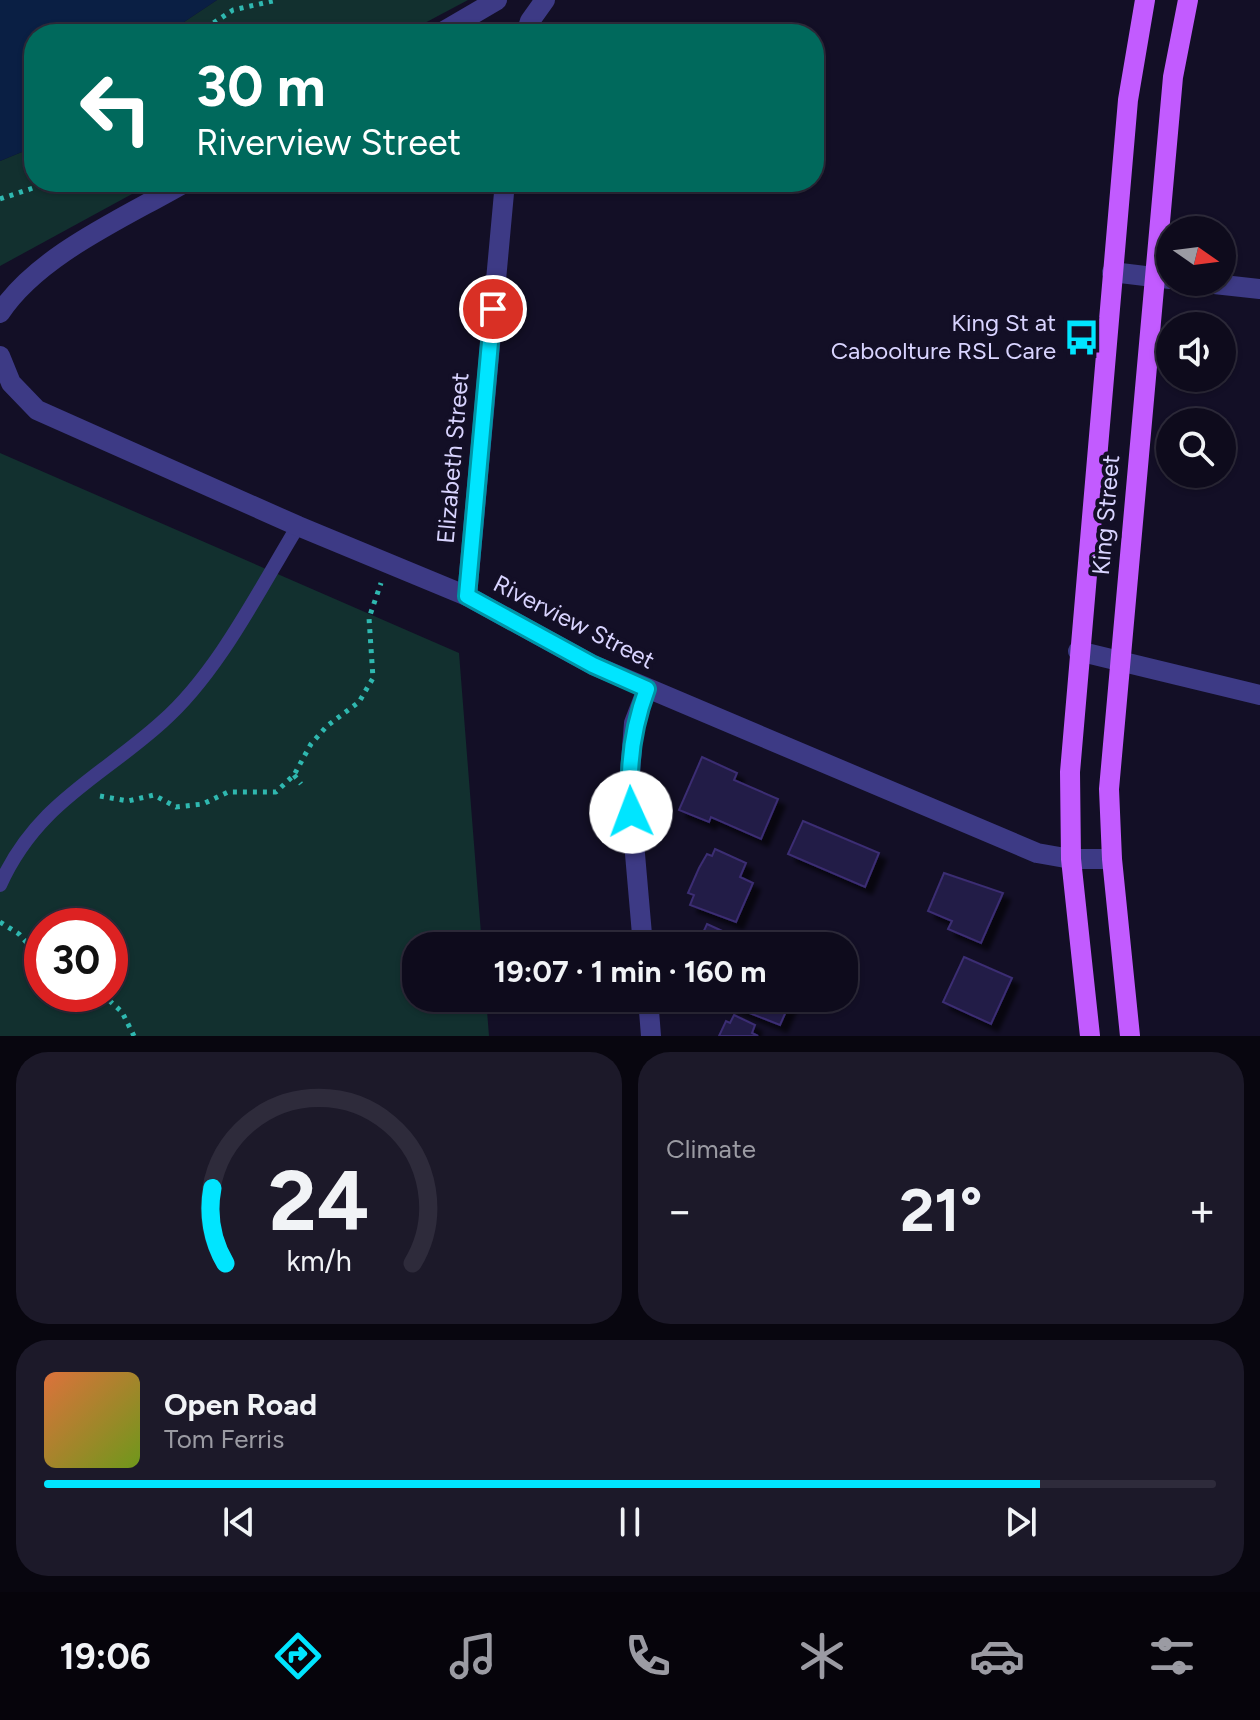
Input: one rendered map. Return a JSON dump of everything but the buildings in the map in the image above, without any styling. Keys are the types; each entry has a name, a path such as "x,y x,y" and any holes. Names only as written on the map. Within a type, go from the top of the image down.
{"main road":[{"name":"King Street","path":"1090,1036 1071,859 1070,772 1078,651 1128,100 1145,0"},
{"name":"King Street","path":"1165,216 1173,77 1188,0"},
{"name":"King Street","path":"1130,1036 1112,859 1109,789 1119,660 1160,296"}],"street":[{"path":"458,24 497,0"},
{"path":"529,24 545,0"},
{"path":"0,313 13,293 36,273 170,192"},
{"name":"Elizabeth Street","path":"467,596 504,192"},
{"path":"1112,272 1156,277"},
{"path":"1236,286 1260,289"},
{"name":"Riverview Street","path":"0,356 11,383 37,410 298,526 467,596 593,665 1037,853 1071,859 1112,859"},
{"path":"1078,651 1260,695"},
{"path":"642,932 629,785 634,723 647,689"},
{"path":"649,1012 651,1036"}],"lane":[{"path":"0,885 36,824 88,779 163,722 197,686 298,526"}],"path":[{"path":"212,24 233,10 277,0"},
{"path":"0,199 24,191"},
{"path":"88,779 102,798 128,801 154,795 176,807 203,804 228,792 276,792 294,775 311,744 327,726 359,702 373,678 369,618 388,563"},
{"path":"294,775 301,784"},
{"path":"0,922 24,940"},
{"path":"122,1012 134,1036"}],"green space":[{"path":"217,0 468,0 423,24 181,24"},
{"path":"24,151 24,192 136,192 0,266 0,161"},
{"path":"0,453 459,653 481,932 402,932 402,1012 487,1012 489,1036 0,1036"}],"water":[{"path":"0,0 217,0 181,24 24,24 24,151 0,161"}],"place":[{"name":"King St at Caboolture RSL Care","path":"1082,337"}],"route":[{"path":"493,309 467,596 593,665 647,689 634,723 629,785 631,812"}]}
